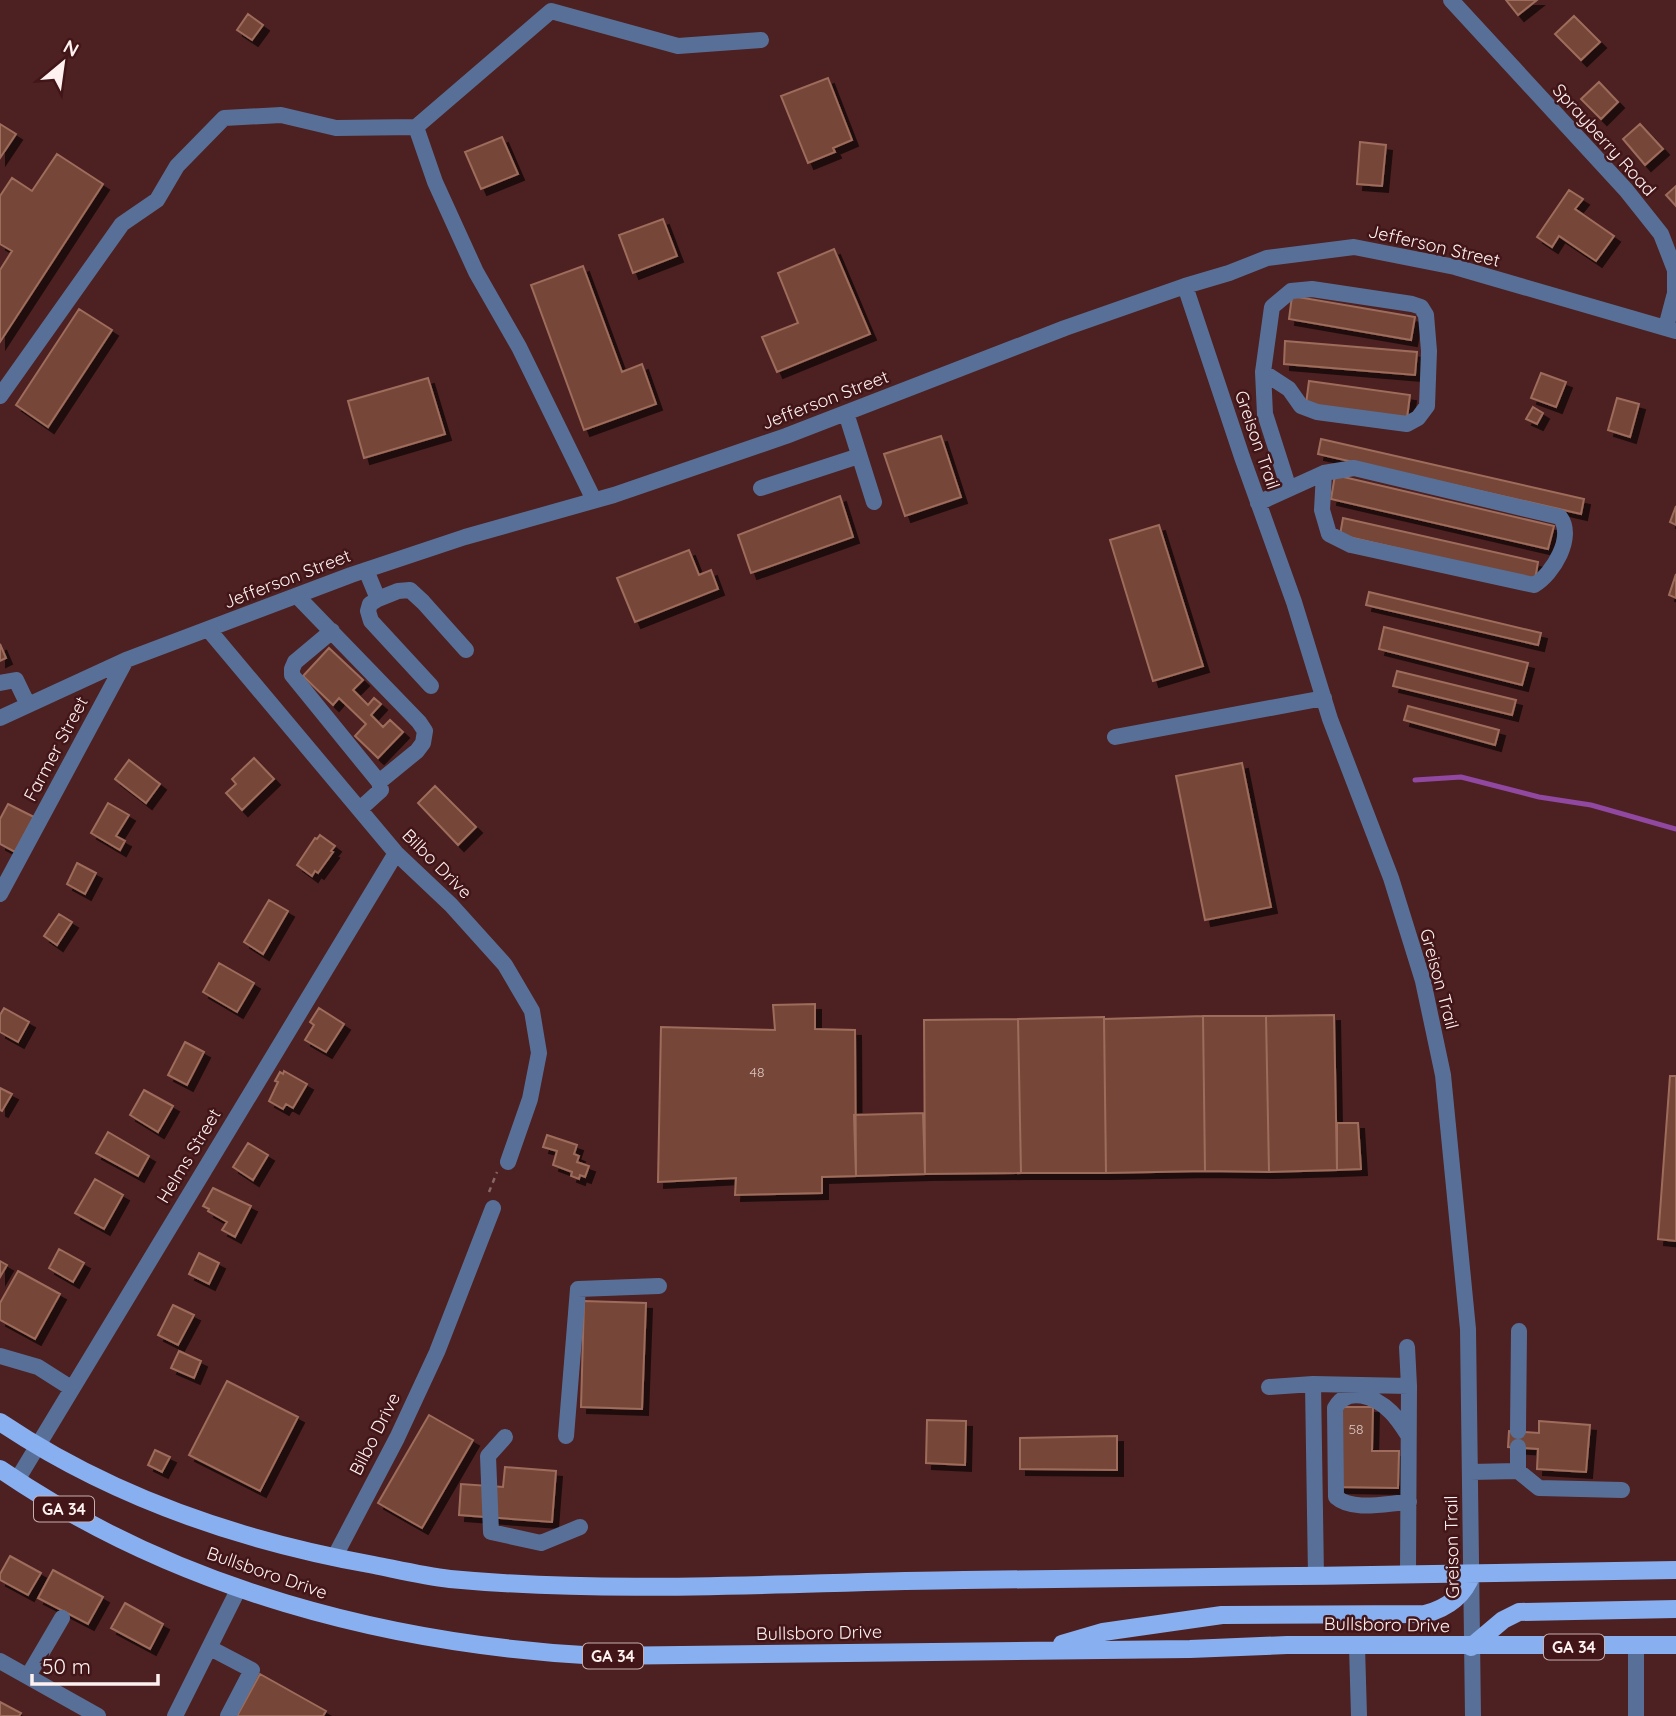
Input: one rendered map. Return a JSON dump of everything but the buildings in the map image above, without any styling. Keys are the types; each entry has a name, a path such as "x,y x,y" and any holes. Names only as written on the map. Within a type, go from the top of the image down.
{"main road":[{"name":"Bullsboro Drive","path":"0,1422 36,1446 112,1486 191,1519 265,1542 334,1558 446,1578 659,1587 1676,1570"},
{"name":"Bullsboro Drive","path":"0,1469 113,1535 239,1588 291,1605 397,1632 464,1644 552,1654 599,1656 1357,1646 1676,1645"},
{"path":"1041,1650 1103,1632 1222,1615 1425,1614 1451,1603 1464,1590 1472,1574"},
{"path":"1471,1647 1503,1620 1519,1612 1676,1609"}],"street":[{"name":"Sprayberry Road","path":"1451,0 1626,190 1661,234 1674,264 1675,291 1671,329"},
{"path":"0,396 122,224 158,200 177,166 224,118 281,115 336,128 416,127 551,11 678,46 761,40"},
{"path":"416,127 435,182 476,272 519,347 594,500"},
{"name":"Jefferson Street","path":"0,718 126,660 366,570 465,537 594,500 786,436 1065,328 1268,258 1354,247 1455,267 1671,329"},
{"name":"Greison Trail","path":"1185,286 1324,698 1391,878 1423,981 1443,1075 1468,1329 1473,1716"},
{"path":"1264,372 1289,389 1301,406 1317,412 1407,424 1418,418 1427,406 1429,351 1426,315 1421,307 1412,304 1312,289 1291,291 1272,307 1264,372 1265,414 1289,489"},
{"path":"846,413 874,502"},
{"path":"761,488 859,456"},
{"path":"1258,503 1324,473 1354,468 1560,516 1565,523 1566,533 1553,569 1534,585 1352,545 1329,534 1322,510 1324,473"},
{"path":"366,570 378,598"},
{"path":"431,686 371,621 370,604 398,590 410,590 466,650"},
{"path":"297,596 425,731 423,743 417,751 379,782"},
{"name":"Bilbo Drive","path":"208,629 396,853 451,905 505,965 532,1011 539,1052 530,1099 508,1162"},
{"path":"332,631 300,658 292,669 292,676 379,782 381,790 360,809"},
{"name":"Farmer Street","path":"0,894 126,660"},
{"path":"0,683 16,680 28,705"},
{"path":"1115,737 1324,698"},
{"name":"Helms Street","path":"17,1480 396,853"},
{"name":"Bilbo Drive","path":"334,1558 397,1438 437,1352 494,1208"},
{"path":"566,1436 578,1289 659,1286"},
{"path":"1518,1471 1519,1331"},
{"path":"1407,1347 1408,1575"},
{"path":"0,1356 38,1367 71,1388"},
{"path":"1269,1387 1313,1384 1409,1386"},
{"path":"1313,1384 1316,1576"},
{"path":"1408,1435 1391,1411 1376,1400 1354,1394 1339,1401 1335,1408 1336,1497 1342,1503 1357,1505 1409,1502"},
{"path":"505,1437 488,1456 491,1532 541,1543 580,1527"},
{"path":"1470,1472 1518,1471 1539,1488 1622,1490"},
{"path":"1315,1497 1336,1497"},
{"path":"175,1716 239,1588"},
{"path":"28,1676 62,1618"},
{"path":"1357,1646 1359,1716"},
{"path":"1636,1646 1636,1716"},
{"path":"210,1648 253,1671 228,1716"},
{"path":"0,1661 98,1716"}],"path":[{"path":"494,1208 489,1189 497,1172 508,1162"}],"waterway":[{"path":"1415,780 1461,777 1539,797 1591,805 1676,829"}]}
